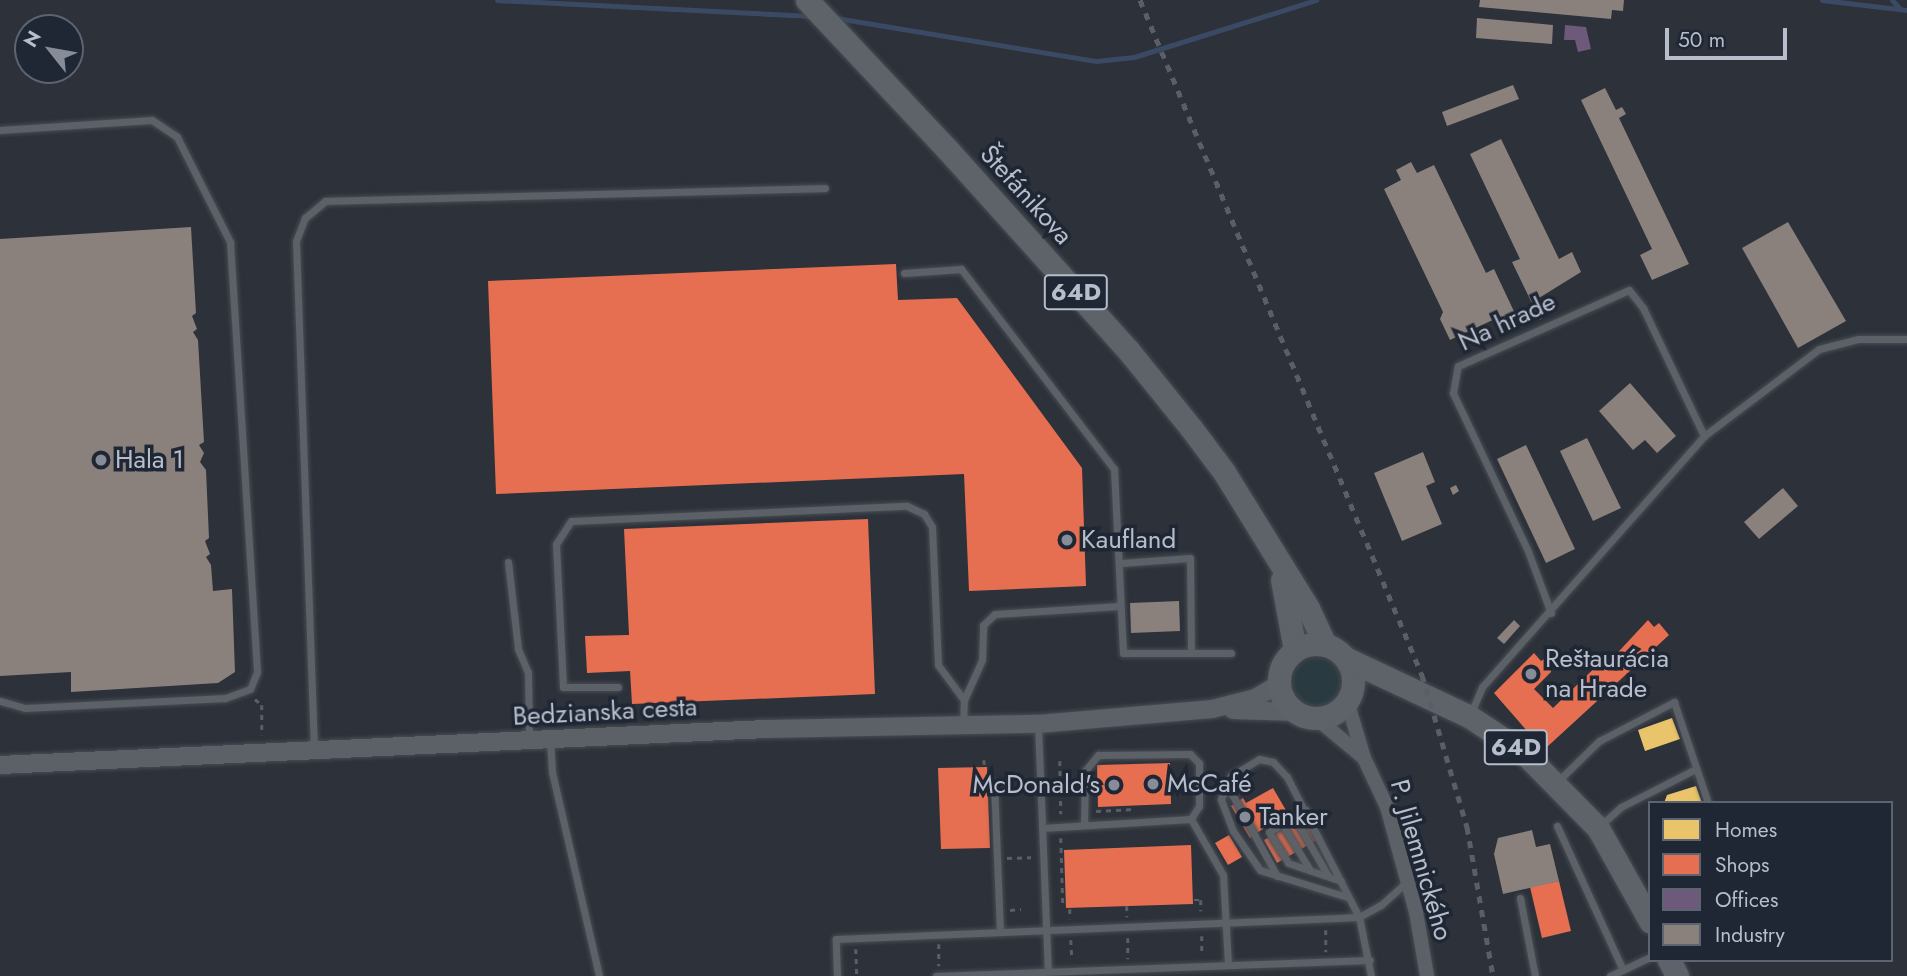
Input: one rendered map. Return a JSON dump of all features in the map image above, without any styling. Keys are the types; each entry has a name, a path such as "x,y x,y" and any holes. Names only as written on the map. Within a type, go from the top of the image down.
{"main road":[{"name":"Štefánikova","path":"807,0 1128,350 1224,471 1279,566"},
{"name":"64D","path":"1279,566 1308,608 1325,644 1388,681 1470,717 1523,752 1557,783 1598,828 1648,910"},
{"name":"64D","path":"1279,566 1295,650"},
{"path":"1325,644 1295,650 1283,665 1279,684 1283,698 1306,715 1331,715 1350,695 1388,681"},
{"path":"1347,659 1350,695"}],"street":[{"name":"Bedzianska cesta","path":"1212,709 1255,698 1279,684"},
{"name":"P. Jilemnického","path":"1350,695 1364,758 1387,807 1408,881 1427,976"},
{"name":"Bedzianska cesta","path":"0,765 314,749 530,743 767,729 1038,724 1212,709 1306,715"},
{"name":"P. Jilemnického","path":"1306,715 1364,758"}],"lane":[{"path":"0,130 152,120 177,136 230,242 257,672 246,690 225,698 25,708 0,701"},
{"path":"314,749 296,240 305,218 325,201 825,188"},
{"path":"904,273 961,269 1114,469 1121,563 1123,653 1231,653"},
{"name":"Na hrade","path":"1551,613 1528,551 1452,393 1458,366 1629,290 1643,308 1704,436"},
{"path":"1470,717 1482,687 1551,613 1704,436 1819,349 1858,339 1907,339"},
{"path":"618,687 563,687 556,544 571,522 907,506 923,514 932,527 938,665 964,700"},
{"path":"1121,563 1191,558 1191,652"},
{"path":"508,562 518,649 528,672 530,743"},
{"path":"963,727 964,700 982,660 983,625 995,614 1120,607"},
{"path":"1557,783 1599,741 1674,702 1707,801"},
{"path":"1038,724 1048,972"},
{"path":"550,742 552,772 599,976"},
{"path":"1084,825 1085,771 1098,755 1190,754 1199,763 1199,806 1191,819"},
{"path":"1347,897 1259,870 1233,831 1221,799 1231,776 1259,759 1273,762 1306,810 1359,917 1370,960 1371,976"},
{"path":"1598,828 1621,807 1696,769"},
{"path":"994,783 1000,932"},
{"path":"1227,785 1278,877"},
{"path":"1306,810 1269,832 1288,863 1341,881"},
{"path":"1294,817 1328,877"},
{"path":"1042,828 1191,819"},
{"path":"1191,819 1223,875 1228,965"},
{"path":"1282,824 1311,871"},
{"path":"1557,826 1623,970"},
{"path":"837,976 836,939 1359,917 1381,905 1408,881"},
{"path":"1520,898 1535,976"},
{"path":"1610,976 1648,958"},
{"path":"938,976 1370,960"}],"path":[{"path":"246,690 262,705 262,738"},
{"path":"984,760 985,769"},
{"path":"1194,900 1201,900 1201,917"},
{"path":"1127,906 1128,969"},
{"path":"1070,909 1073,971"},
{"path":"1325,920 1327,955"},
{"path":"1202,933 1203,959"},
{"path":"938,934 938,976"},
{"path":"856,938 858,976"}],"shaded area":[{"path":"1317,658 1334,665 1341,682 1334,699 1317,706 1300,699 1293,682 1300,665"}],"building: Homes":[{"path":"1672,718 1680,739 1645,751 1638,730"},
{"path":"1696,786 1701,801 1665,801 1667,795"}],"building: Shops":[{"path":"896,264 898,300 957,298 1082,468 1086,586 969,591 964,474 496,494 488,281"},
{"path":"868,519 875,694 632,704 630,671 587,673 585,636 629,635 624,529"},
{"path":"1648,620 1654,627 1659,623 1669,635 1547,747 1530,729 1528,732 1494,693 1534,653 1541,661 1552,654 1551,672 1534,689 1553,708 1605,658 1609,662"},
{"path":"1170,763 1171,804 1098,807 1097,765"},
{"path":"987,767 990,848 941,849 938,768"},
{"name":"Tanker","path":"1273,788 1287,812 1250,838 1231,806 1243,798 1246,803"},
{"path":"1309,814 1322,837 1277,863 1264,840"},
{"path":"1229,835 1242,857 1228,865 1215,843"},
{"path":"1191,845 1193,904 1066,908 1064,850"},
{"path":"1559,881 1571,931 1542,938 1530,887"}],"building: Offices":[{"path":"1565,25 1586,27 1591,49 1578,52 1575,40 1564,40"}],"building: Industry":[{"path":"1480,0 1624,0 1623,11 1612,10 1611,19 1479,7"},
{"path":"1477,18 1553,25 1552,44 1476,38"},
{"path":"1513,85 1519,99 1447,126 1442,112"},
{"path":"1605,88 1616,110 1622,107 1626,114 1619,118 1689,264 1652,280 1640,255 1652,249 1581,100"},
{"path":"1501,139 1559,259 1572,252 1581,272 1539,298 1546,314 1540,320 1512,262 1520,259 1470,154"},
{"path":"1411,162 1417,173 1434,165 1486,273 1494,269 1519,322 1503,330 1497,318 1450,340 1440,319 1443,312 1384,189 1401,180 1396,170"},
{"path":"1788,222 1846,321 1798,348 1742,248"},
{"name":"Hala 1","path":"191,227 196,313 192,316 197,329 193,332 198,340 204,442 199,445 204,453 200,462 206,470 209,538 205,541 210,554 206,557 211,565 213,591 232,589 235,672 218,683 71,692 71,672 0,676 0,239"},
{"path":"1630,383 1676,436 1657,453 1645,440 1633,450 1599,411"},
{"path":"1587,438 1621,508 1593,521 1560,451"},
{"path":"1526,445 1575,549 1546,563 1497,459"},
{"path":"1423,452 1435,482 1426,486 1442,524 1402,541 1374,473"},
{"path":"1456,485 1459,491 1453,495 1450,488"},
{"path":"1783,488 1798,506 1759,539 1744,522"},
{"path":"1179,601 1180,631 1131,633 1130,603"},
{"path":"1514,620 1520,626 1504,644 1497,638"},
{"path":"1532,830 1536,847 1550,844 1559,881 1503,894 1494,854 1498,838"}],"waterway":[{"path":"497,0 812,16"},
{"path":"836,18 1096,61 1134,57 1316,0"},
{"path":"1822,0 1907,10"},
{"path":"1892,0 1900,9"}],"railway":[{"path":"1140,0 1422,675 1467,827 1493,976"}],"place":[{"name":"Hala 1","path":"101,460"},
{"name":"Kaufland","path":"1067,540"},
{"name":"Reštaurácia na Hrade","path":"1531,674"},
{"name":"McCafé","path":"1153,784"},
{"name":"McDonald's","path":"1114,785"},
{"name":"Tanker","path":"1245,817"}]}
